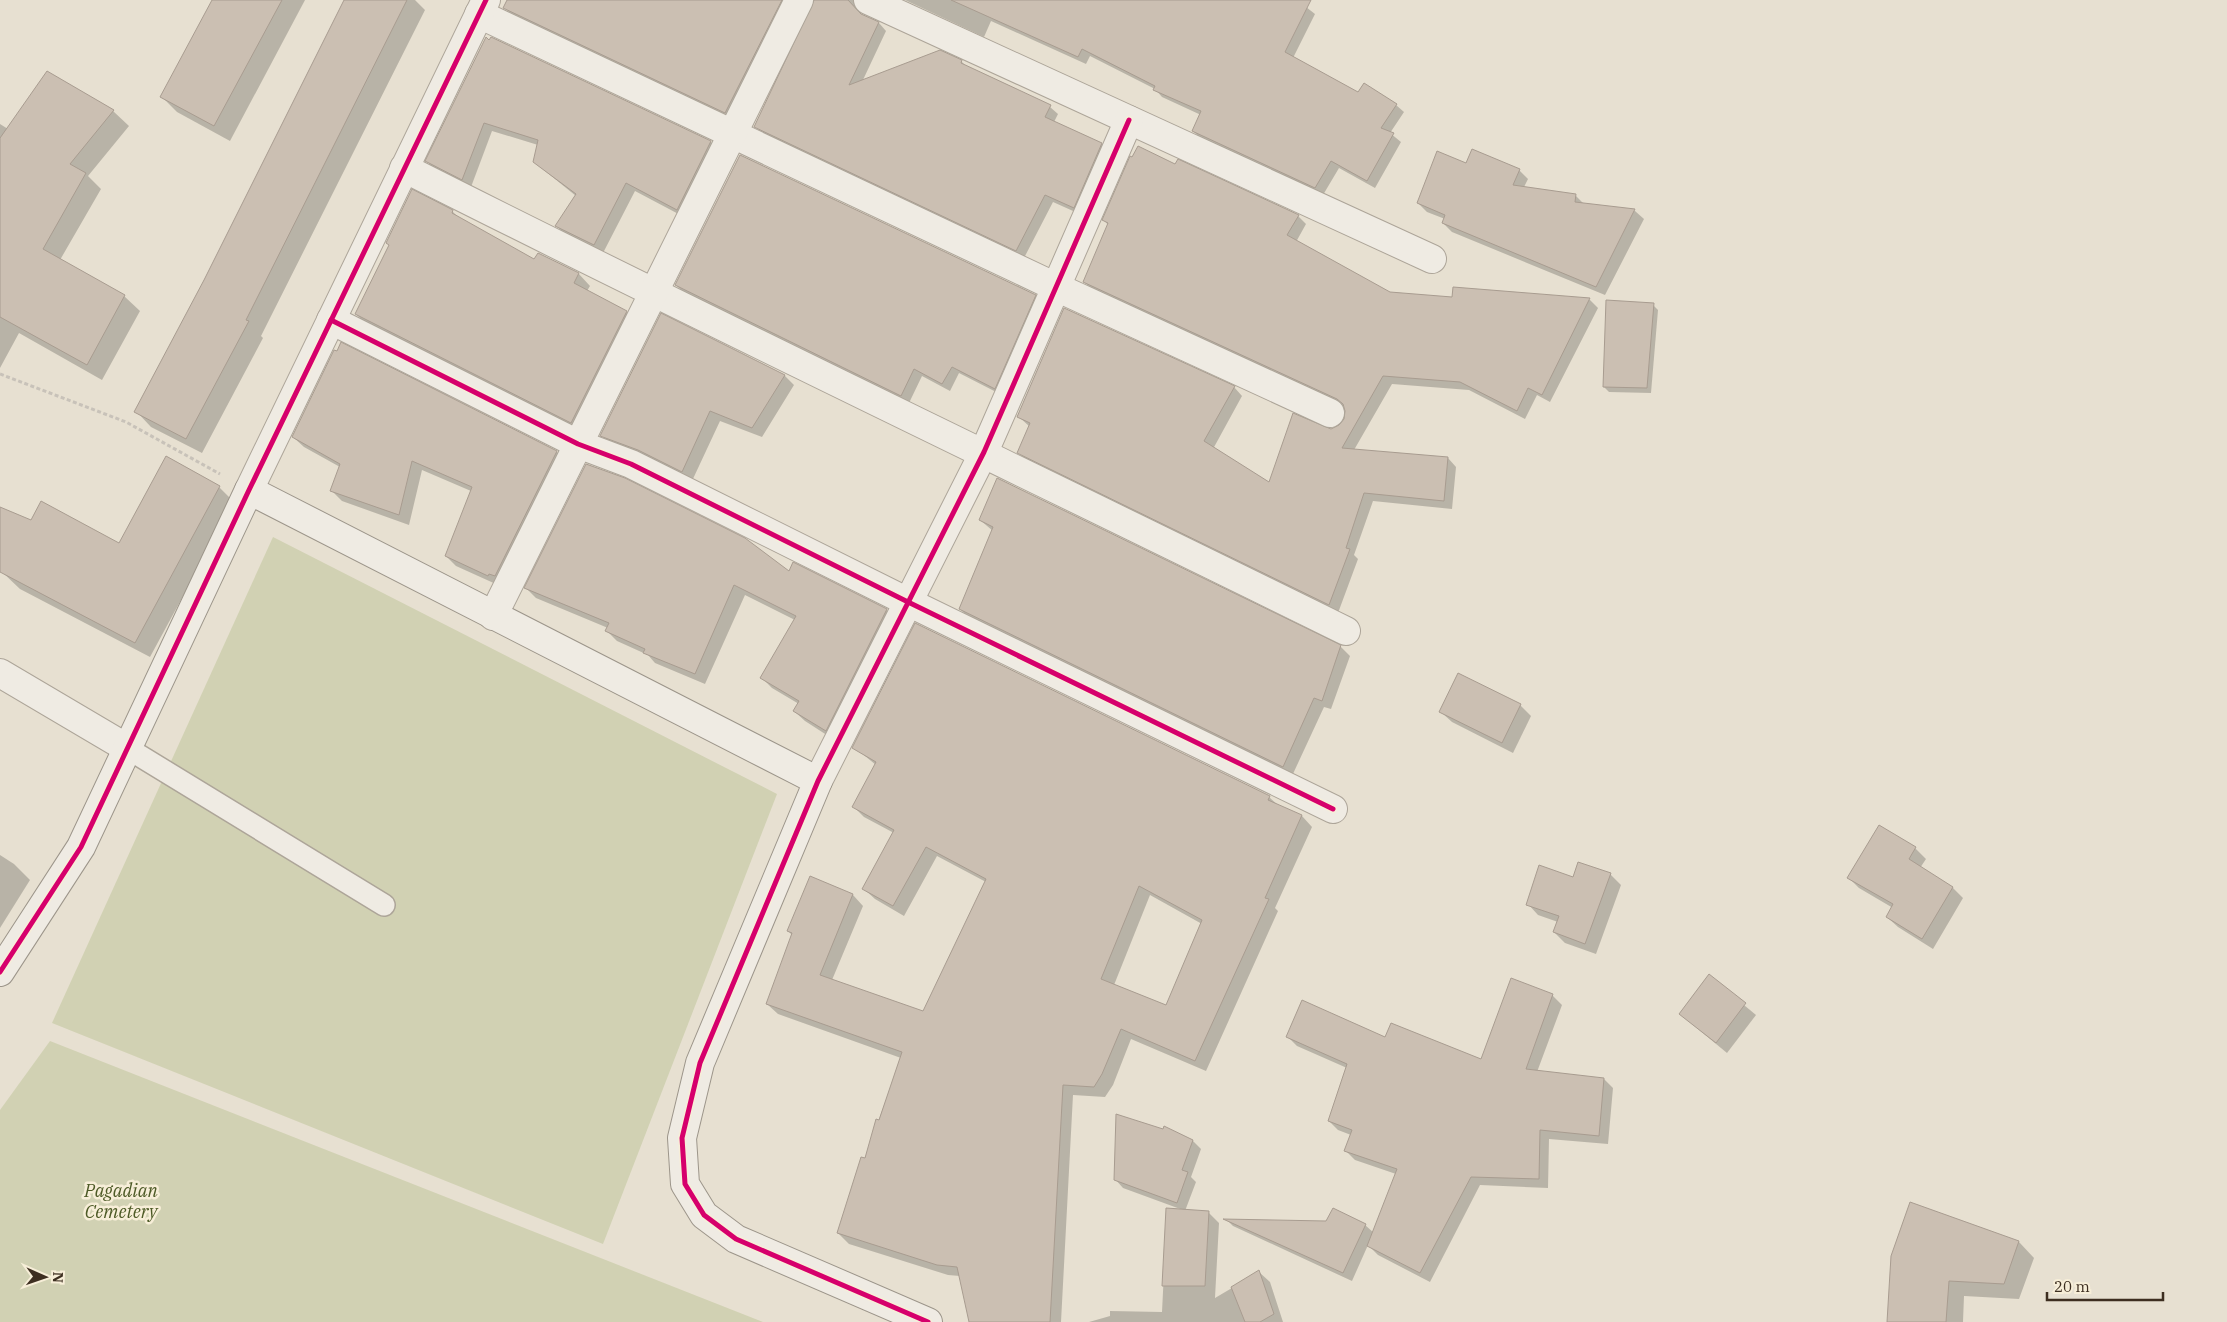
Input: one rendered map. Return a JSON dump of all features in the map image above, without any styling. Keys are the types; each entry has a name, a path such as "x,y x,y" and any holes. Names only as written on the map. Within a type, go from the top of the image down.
{"street":[{"path":"493,616 799,0"},
{"path":"868,0 1432,259"},
{"path":"0,972 81,847 248,490 482,7 732,135 1330,413"},
{"path":"928,1322 736,1239 704,1215 685,1184 682,1138 700,1063 818,781 984,452 1130,120"},
{"path":"404,168 653,294 984,452 1346,631"},
{"path":"331,320 578,444 631,464 908,602 1333,809"},
{"path":"248,490 818,781"},
{"path":"0,673 127,748"}],"lane":[{"path":"127,748 384,905"}],"path":[{"path":"0,374 126,422 248,490"}],"green space":[{"path":"273,537 777,794 603,1244 52,1023"},
{"name":"Pagadian Cemetery","path":"50,1041 763,1322 0,1322 0,1110"}],"building":[{"path":"212,0 282,0 214,126 160,97"},
{"path":"344,0 407,0 246,320 249,321 186,439 134,412 204,280"},
{"path":"507,0 782,0 725,113 503,8"},
{"path":"814,0 848,0 861,14 879,22 849,85 940,50 962,60 961,63 1051,105 1045,117 1102,143 1074,208 1045,195 1016,251 754,127"},
{"path":"951,0 1311,0 1285,52 1358,92 1364,83 1397,104 1381,128 1394,133 1367,181 1331,161 1315,188 1192,131 1201,111 1153,90 1155,86 1082,49 1078,57"},
{"path":"486,37 489,40 491,37 711,141 677,210 626,183 594,245 555,226 576,194 533,162 538,140 484,123 462,180 425,161"},
{"path":"47,71 114,110 70,164 86,173 43,249 125,295 87,365 0,317 0,138"},
{"path":"1138,146 1175,164 1178,159 1299,215 1287,235 1390,292 1452,297 1453,287 1590,298 1542,395 1528,388 1517,411 1460,382 1383,376 1342,448 1448,457 1444,501 1364,493 1346,548 1350,549 1329,605 1017,453 1030,423 1017,417 1064,308 1235,386 1204,441 1269,482 1293,413 1331,429 1339,425 1344,419 1345,411 1343,404 1337,399 1083,282 1108,223 1102,220 1130,156 1132,157"},
{"path":"1472,149 1520,169 1513,185 1576,194 1575,202 1635,209 1596,287 1442,223 1445,215 1417,203 1437,151 1466,163"},
{"path":"740,155 1036,295 995,389 952,367 942,384 914,369 901,396 675,285"},
{"path":"412,189 453,210 452,213 534,259 538,253 579,273 574,283 627,311 571,423 355,314 389,245 386,243"},
{"path":"1606,300 1654,303 1647,388 1603,387"},
{"path":"661,313 785,375 752,428 710,411 682,472 638,450 600,436"},
{"path":"341,342 557,451 495,576 489,574 488,576 445,556 472,487 412,461 399,515 330,491 340,464 292,437 334,350 337,351"},
{"path":"166,456 220,486 135,643 0,572 0,507 31,520 41,501 119,543"},
{"path":"586,464 625,478 745,538 789,571 793,562 887,609 826,731 793,711 799,701 760,678 796,616 734,585 695,674 643,653 645,649 605,631 609,623 524,588"},
{"path":"997,478 1341,645 1322,701 1314,698 1283,767 959,609 993,527 979,520"},
{"path":"915,623 1270,796 1268,800 1302,815 1265,898 1269,899 1195,1061 1121,1029 1102,1074 1094,1087 1063,1085 1050,1322 969,1322 957,1267 937,1265 837,1233 861,1157 865,1158 876,1119 879,1120 902,1052 766,1004 792,933 787,931 810,876 853,894 820,975 923,1011 986,879 926,847 893,906 862,889 894,830 852,807 876,762 852,748","holes":["1139,886 1202,920 1166,1005 1101,979"]},
{"path":"1458,673 1521,704 1502,743 1439,712"},
{"path":"1879,825 1916,847 1909,859 1953,887 1922,939 1886,917 1893,904 1847,878"},
{"path":"1578,862 1611,873 1585,944 1553,932 1559,916 1526,905 1539,865 1573,877"},
{"path":"1709,974 1746,1003 1716,1043 1679,1014"},
{"path":"1511,978 1553,994 1526,1069 1604,1078 1599,1136 1540,1130 1539,1179 1471,1177 1420,1273 1367,1246 1397,1169 1344,1151 1352,1130 1328,1121 1347,1064 1286,1037 1302,1000 1385,1037 1391,1023 1481,1059"},
{"path":"1116,1114 1163,1129 1164,1126 1193,1140 1182,1170 1188,1172 1177,1203 1114,1180"},
{"path":"1910,1202 2019,1241 2004,1284 1949,1281 1946,1322 1887,1322 1891,1256"},
{"path":"1166,1208 1209,1211 1205,1286 1162,1286"},
{"path":"1333,1208 1366,1224 1343,1273 1223,1219 1326,1221"},
{"path":"1259,1270 1274,1314 1260,1322 1245,1322 1231,1287"}],"cycle path":[{"path":"0,972 81,847 249,490 486,0"},
{"path":"928,1322 736,1239 704,1215 685,1184 682,1138 700,1063 818,781 984,452 1129,120"},
{"path":"331,320 578,444 631,464 908,602 1333,809"}]}
